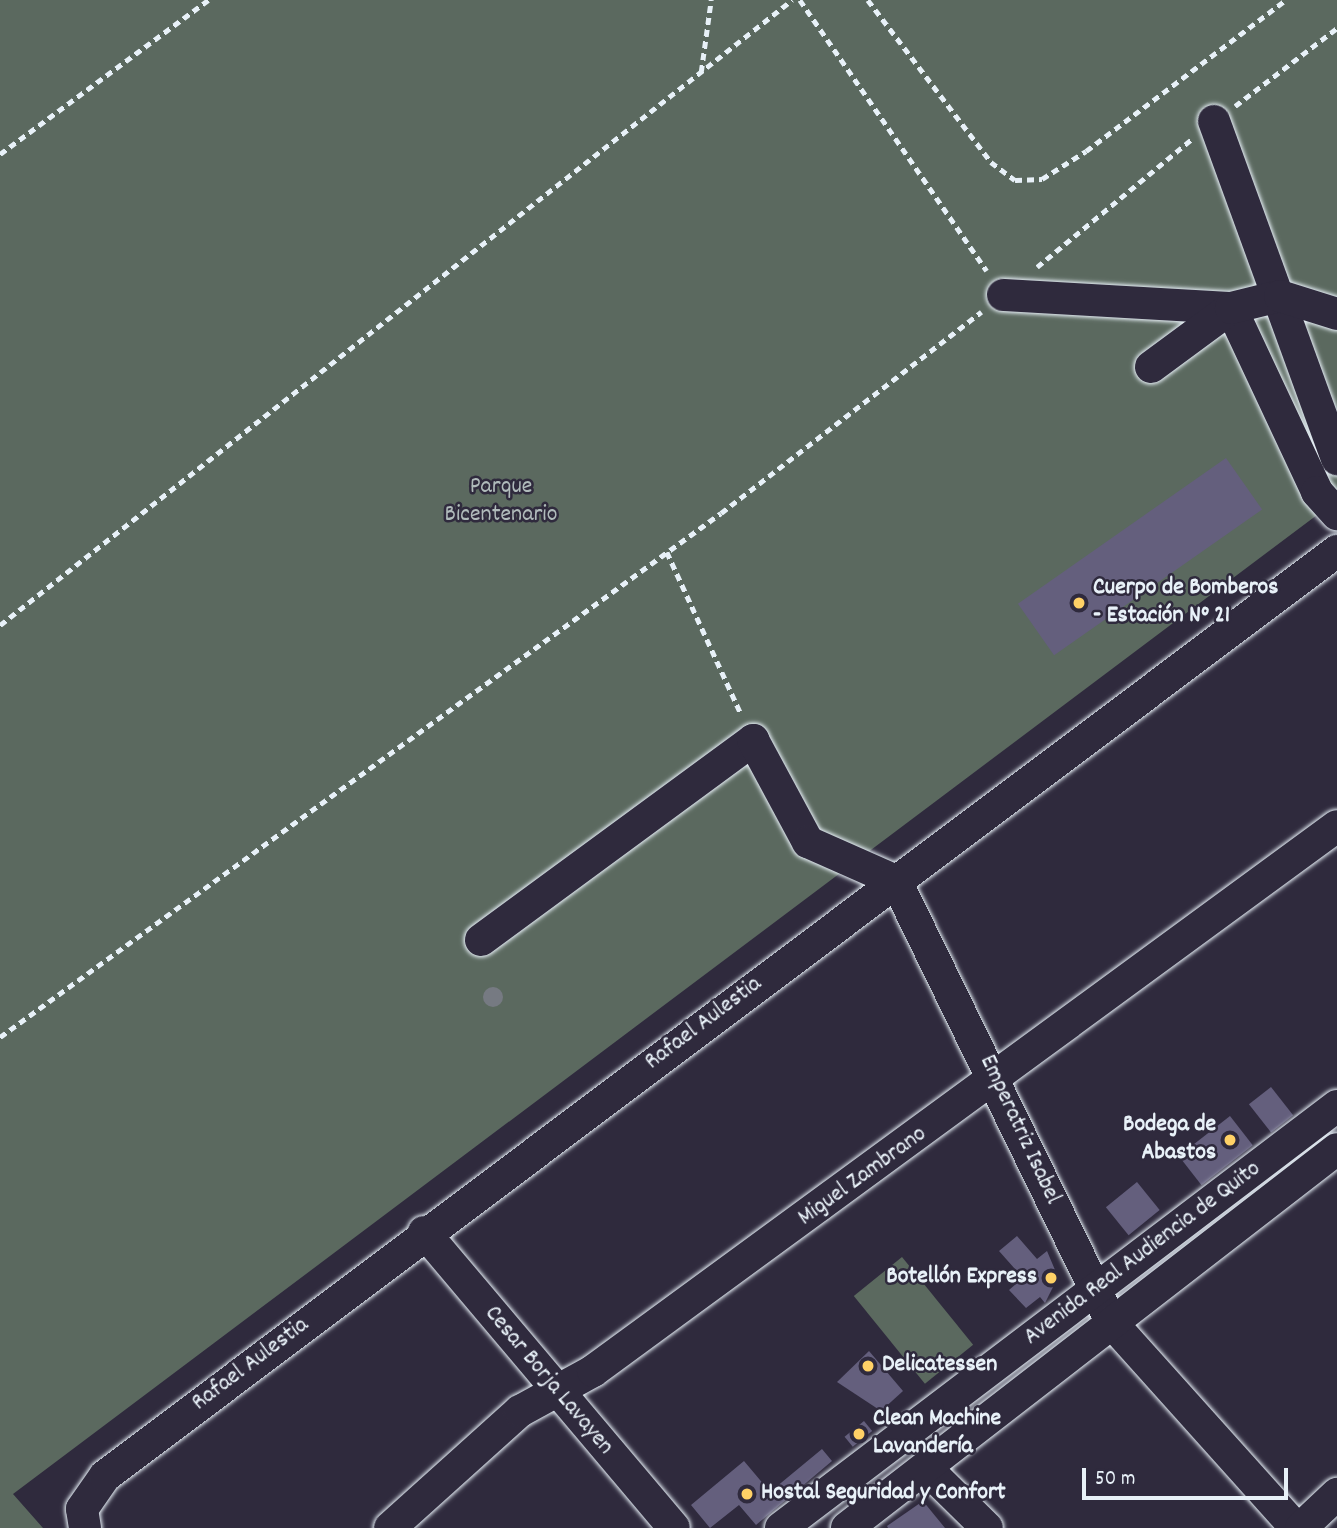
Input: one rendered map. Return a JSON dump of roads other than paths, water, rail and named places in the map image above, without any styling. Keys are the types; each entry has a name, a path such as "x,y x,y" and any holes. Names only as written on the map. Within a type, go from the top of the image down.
{"street":[{"path":"1214,121 1280,296 1337,459"},
{"path":"1003,295 1231,308 1280,296 1337,314"},
{"path":"1151,367 1231,308"},
{"path":"1231,308 1317,492 1337,514"},
{"name":"Rafael Aulestia","path":"83,1518 105,1476 424,1232 1337,551"},
{"path":"481,940 753,740 808,842 896,881"},
{"name":"Miguel Zambrano","path":"390,1528 520,1411 593,1371 998,1080 1337,826"},
{"name":"Emperatriz Isabel","path":"896,881 998,1080 1093,1292 1112,1323 1298,1528"},
{"name":"Avenida Real Audiencia de Quito","path":"781,1528 1337,1105"},
{"name":"Avenida Real Audiencia de Quito","path":"847,1528 927,1469 1337,1149"},
{"name":"Cesar Borja Lavayen","path":"424,1232 553,1391 674,1528"},
{"path":"927,1469 987,1528"},
{"path":"1298,1528 1337,1494"}],"place":[{"name":"Cuerpo de Bomberos - Estación N° 21","path":"1079,603"},
{"name":"Bodega de Abastos","path":"1230,1140"},
{"name":"Botellón Express","path":"1051,1278"},
{"name":"Delicatessen","path":"868,1366"},
{"name":"Clean Machine Lavandería","path":"859,1434"},
{"name":"Hostal Seguridad y Confort","path":"747,1494"}],"park label":[{"name":"Parque Bicentenario","path":"501,502"}]}
